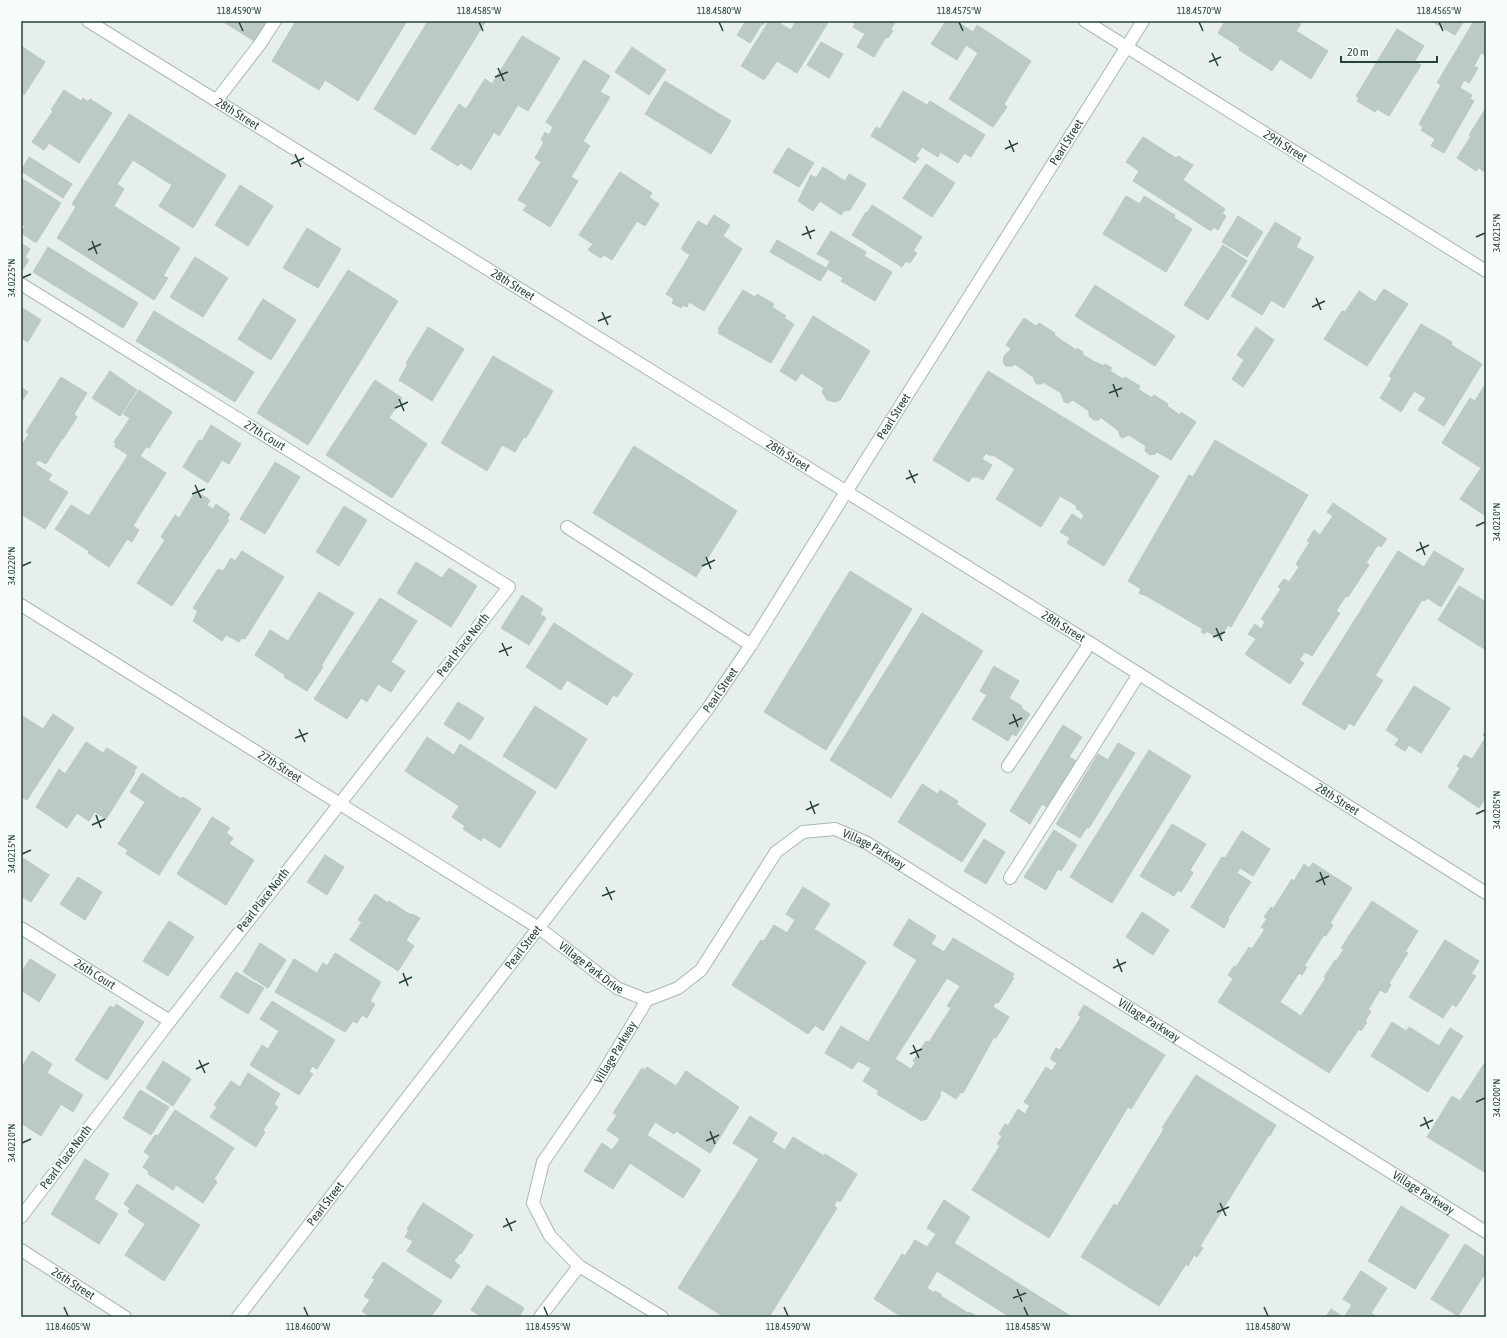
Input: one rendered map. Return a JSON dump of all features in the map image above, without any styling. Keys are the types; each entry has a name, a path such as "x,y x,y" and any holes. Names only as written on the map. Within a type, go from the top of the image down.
{"street":[{"name":"28th Street","path":"88,21 1090,643 1486,893"},
{"path":"216,101 260,44 275,21"},
{"name":"29th Street","path":"1085,21 1486,271"},
{"name":"Pearl Street","path":"238,1317 709,708 751,645 1143,21"},
{"name":"27th Court","path":"21,284 509,587"},
{"path":"567,527 751,645"},
{"name":"Pearl Place North","path":"21,1216 170,1020 509,587"},
{"name":"27th Street","path":"21,604 539,928"},
{"path":"1008,766 1090,643"},
{"path":"1010,878 1139,674"},
{"name":"Village Parkway","path":"662,1317 579,1266 550,1236 532,1203 543,1162 594,1088 647,1000 678,988 701,970 776,852 803,832 835,829 867,843 1486,1232"},
{"name":"26th Court","path":"21,928 170,1020"},
{"name":"Village Park Drive","path":"539,928 617,988 647,1000"},
{"name":"26th Street","path":"21,1250 125,1317"},
{"path":"540,1317 579,1266"}],"building":[{"path":"222,21 267,21 254,41"},
{"path":"296,21 407,21 358,101 325,80 319,90 272,61"},
{"path":"428,21 486,21 415,135 374,109"},
{"path":"746,21 766,21 763,25 762,24 750,43 737,35"},
{"path":"769,21 776,21 791,30 796,21 829,21 797,73 777,61 764,80 741,66"},
{"path":"851,21 896,21 891,29 893,31 888,38 886,37 874,57 857,47 865,34 853,27 855,24"},
{"path":"946,21 956,21 973,32 977,25 1031,61 1004,104 1007,107 993,127 949,99 978,53 966,45 957,60 931,44"},
{"path":"1225,21 1296,21 1301,24 1296,31 1328,51 1311,79 1280,59 1272,71 1239,50 1240,47 1218,33"},
{"path":"1431,21 1464,21 1455,35"},
{"path":"1474,21 1478,21 1486,26 1486,55 1481,53 1474,66 1478,68 1469,83 1464,80 1460,88 1472,95 1470,99 1474,101 1444,153 1431,146 1435,139 1421,130 1423,127 1419,124 1441,85 1437,83"},
{"path":"1397,29 1424,46 1414,62 1421,65 1389,116 1377,109 1375,112 1357,101 1359,98 1356,96"},
{"path":"522,36 560,58 528,111 518,105 499,136 494,132 471,170 460,163 458,166 431,149 459,104 466,109 485,79 492,84"},
{"path":"821,42 843,54 829,78 807,65"},
{"path":"21,46 45,62 24,95 21,93"},
{"path":"632,47 666,70 649,95 615,72"},
{"path":"584,60 610,76 600,92 610,97 583,141 590,146 571,177 578,181 550,227 523,210 527,205 518,200 541,162 535,158 544,142 541,140 545,132 549,135 553,127 546,122"},
{"path":"665,81 731,121 711,154 645,114"},
{"path":"64,90 81,101 83,98 88,102 90,99 112,113 79,163 49,143 44,150 32,142 53,111 51,110"},
{"path":"903,91 927,105 930,101 985,135 971,157 964,153 958,163 940,152 938,157 922,147 916,156 919,158 915,163 871,136 876,127 880,129"},
{"path":"1486,108 1486,173 1479,168 1476,171 1457,158"},
{"path":"129,114 226,175 193,228 159,206 172,185 133,160 117,184 124,189 114,206 180,248 163,276 168,278 154,300 57,238 76,207 72,204"},
{"path":"1143,137 1176,158 1178,156 1193,165 1183,180 1225,209 1222,214 1226,216 1218,230 1214,227 1211,231 1133,181 1139,171 1126,162"},
{"path":"788,148 814,163 799,187 773,172"},
{"path":"29,157 72,184 63,198 21,171"},
{"path":"926,164 955,183 932,217 903,198"},
{"path":"823,167 845,181 849,174 866,184 850,210 844,211 841,215 820,201 813,211 798,201 811,175 816,178"},
{"path":"620,172 652,193 649,197 659,204 645,226 637,221 612,260 604,255 601,258 588,250 593,244 579,235"},
{"path":"21,178 61,203 36,243 21,233 25,226 21,224"},
{"path":"240,185 273,206 248,246 215,225"},
{"path":"1126,196 1140,204 1144,196 1175,215 1174,218 1192,229 1166,272 1103,234"},
{"path":"872,205 922,237 913,251 917,253 910,263 906,261 902,267 852,235"},
{"path":"714,215 730,225 723,236 742,249 704,311 689,302 687,307 683,305 681,308 672,303 674,299 666,294 690,255 681,249 698,221 707,226"},
{"path":"1238,216 1263,232 1247,257 1222,242"},
{"path":"1275,222 1301,238 1296,247 1314,257 1284,308 1271,300 1262,315 1231,296"},
{"path":"307,228 341,249 318,288 283,268"},
{"path":"831,231 866,252 864,256 892,272 875,301 841,281 843,278 828,269 820,281 770,252 777,240 826,268 830,261 817,254"},
{"path":"21,243 30,249 25,257 29,260 23,269 21,268"},
{"path":"1223,245 1247,261 1208,320 1184,305"},
{"path":"48,247 138,303 123,328 33,272"},
{"path":"195,257 228,278 203,317 170,297"},
{"path":"348,270 398,301 308,445 257,413"},
{"path":"1095,285 1175,336 1155,366 1075,316"},
{"path":"1384,289 1408,304 1367,366 1324,339 1342,311 1345,312 1359,291 1375,302"},
{"path":"743,290 755,297 757,294 774,304 772,307 786,316 784,318 794,324 771,363 718,333 720,330 718,329"},
{"path":"263,299 296,320 271,360 238,339"},
{"path":"21,307 41,320 28,342 21,338"},
{"path":"154,311 254,372 235,402 136,341"},
{"path":"813,316 870,351 840,400 835,402 827,400 822,392 824,388 801,373 796,381 780,371"},
{"path":"1024,318 1036,326 1039,323 1055,333 1054,335 1076,350 1077,348 1083,352 1082,354 1093,361 1104,366 1105,364 1112,368 1110,371 1123,379 1125,377 1140,386 1138,389 1152,398 1154,395 1168,404 1167,406 1180,415 1181,412 1196,422 1171,460 1157,452 1150,455 1145,451 1146,446 1129,435 1122,438 1118,430 1100,417 1099,420 1094,420 1089,416 1089,411 1073,400 1068,403 1064,402 1061,393 1043,382 1042,384 1037,384 1033,377 1015,364 1013,366 1006,366 1003,362 1004,356 1011,349 1006,345"},
{"path":"1421,324 1452,342 1451,345 1482,364 1444,426 1418,410 1426,398 1414,391 1401,412 1380,398 1392,378 1389,376"},
{"path":"428,327 464,349 432,401 399,380 408,364 406,363"},
{"path":"1256,327 1274,340 1256,368 1237,355"},
{"path":"493,356 553,391 526,438 524,437 515,452 502,445 487,471 441,443"},
{"path":"1244,360 1256,368 1243,387 1232,379"},
{"path":"110,371 137,390 120,416 92,398"},
{"path":"988,371 1159,476 1104,566 1067,543 1070,538 1060,532 1072,514 1081,520 1084,516 1079,510 1076,509 1077,506 1060,496 1041,527 996,499 1015,469 993,455 988,455 986,453 982,459 992,465 983,480 978,477 972,477 969,482 933,460"},
{"path":"61,377 87,393 74,414 77,417 46,464 38,460 35,464 52,475 48,480 68,492 45,529 21,514 21,446 29,434 26,432"},
{"path":"375,380 402,398 389,418 427,444 392,498 326,455"},
{"path":"1486,383 1486,516 1460,499 1481,468 1442,443 1470,398 1475,401"},
{"path":"21,387 28,392 21,402"},
{"path":"139,390 172,412 149,448 146,447 140,456 166,473 133,526 139,530 132,542 127,539 109,567 88,553 89,551 55,529 71,505 89,516 128,455 114,446 116,444 114,442 130,418 123,414"},
{"path":"211,425 241,444 229,464 222,460 208,483 183,467 199,440 202,441"},
{"path":"1215,440 1308,495 1231,627 1228,625 1220,639 1206,631 1205,634 1201,632 1203,629 1139,593 1141,589 1128,581 1189,475 1193,477"},
{"path":"634,446 737,511 696,577 593,513"},
{"path":"275,462 300,477 265,534 240,519"},
{"path":"196,491 210,500 207,505 213,509 216,504 230,514 227,519 229,520 172,606 137,583 165,540 161,537 175,515 179,518"},
{"path":"1333,503 1387,539 1381,547 1378,545 1366,563 1369,565 1348,597 1346,596 1336,611 1340,613 1312,656 1305,652 1299,660 1304,663 1290,684 1245,654 1256,639 1248,634 1255,624 1261,629 1265,622 1261,619 1281,589 1278,587 1284,579 1289,582 1299,567 1296,564 1310,542 1307,541 1314,530 1320,535 1333,516 1327,512"},
{"path":"344,506 367,520 339,566 316,552"},
{"path":"242,551 284,577 245,639 242,638 239,642 226,635 222,641 193,621 198,611 193,608 218,569 223,571 231,558 235,561"},
{"path":"1398,551 1424,567 1434,551 1464,569 1441,607 1427,598 1425,601 1422,600 1375,676 1383,680 1354,726 1349,723 1345,730 1302,704"},
{"path":"416,562 442,578 449,568 477,586 451,627 397,593"},
{"path":"850,571 912,609 826,750 764,712"},
{"path":"1459,586 1486,602 1486,650 1438,620"},
{"path":"319,592 354,613 321,666 323,667 307,691 284,677 285,675 255,655 270,630 288,641"},
{"path":"522,595 543,609 540,614 546,618 529,645 501,628"},
{"path":"380,598 417,621 391,662 405,671 391,692 378,684 367,702 361,698 347,719 314,699"},
{"path":"922,613 983,651 891,798 830,760"},
{"path":"554,623 633,674 617,697 613,695 607,705 567,680 561,690 526,667"},
{"path":"994,666 1019,681 1009,698 1022,706 1021,708 1030,714 1016,736 1012,734 1008,741 972,719 987,695 980,691"},
{"path":"1414,686 1450,708 1421,753 1409,745 1405,751 1395,745 1399,739 1386,730"},
{"path":"458,702 484,718 470,740 444,724"},
{"path":"535,706 587,739 556,789 503,756"},
{"path":"53,714 74,728 27,800 21,797 21,715 43,729"},
{"path":"1063,725 1082,737 1069,757 1076,761 1048,808 1042,804 1030,824 1010,811"},
{"path":"427,737 454,755 460,744 536,792 500,848 483,837 481,841 463,829 465,826 452,817 459,806 405,771"},
{"path":"1486,737 1486,797 1479,808 1448,787 1460,768 1457,766 1464,755 1472,759"},
{"path":"86,742 103,753 107,748 137,767 134,772 135,773 106,819 95,812 89,821 77,813 67,828 36,807 59,769 65,774"},
{"path":"1118,743 1135,753 1089,828 1087,827 1080,838 1056,824 1098,754 1108,760"},
{"path":"1149,750 1191,776 1112,903 1070,877"},
{"path":"142,773 181,799 183,797 201,809 159,875 126,854 128,850 118,844 145,802 130,792"},
{"path":"922,784 938,794 940,790 958,801 956,804 986,824 962,862 898,822"},
{"path":"212,817 230,828 226,833 233,838 229,844 254,860 226,905 177,874"},
{"path":"1172,824 1206,844 1190,870 1193,873 1181,892 1178,890 1174,896 1140,876"},
{"path":"1054,830 1077,845 1061,871 1058,869 1046,890 1024,877"},
{"path":"1242,831 1270,849 1253,876 1240,868 1237,873 1251,882 1228,918 1229,919 1224,928 1191,907 1222,857 1225,858"},
{"path":"984,839 1005,852 986,884 964,871"},
{"path":"325,855 344,867 327,895 307,882"},
{"path":"21,857 49,875 31,902 21,896"},
{"path":"1313,863 1352,888 1330,923 1333,925 1326,936 1324,935 1304,966 1307,967 1302,975 1299,973 1280,1002 1301,1016 1326,978 1324,977 1344,949 1341,948 1372,901 1418,931 1405,952 1408,953 1389,983 1391,985 1386,993 1380,990 1368,1010 1371,1011 1365,1021 1367,1022 1361,1031 1359,1029 1329,1073 1218,1002 1233,979 1228,975 1234,966 1236,967 1249,947 1252,949 1265,929 1261,927 1267,919 1264,917 1271,907 1273,909 1292,879 1294,881 1304,864 1309,868"},
{"path":"78,877 102,892 85,920 60,904"},
{"path":"803,887 830,904 814,929 866,962 823,1031 815,1025 808,1034 732,985 761,940 764,941 774,925 787,933 795,920 786,914"},
{"path":"375,894 388,903 389,901 411,915 412,914 420,918 406,940 414,946 398,971 350,940 362,922 358,920"},
{"path":"1142,912 1169,930 1153,955 1126,937"},
{"path":"909,919 936,936 931,944 944,952 953,938 1014,974 1012,977 1014,978 998,1003 996,1002 993,1007 1009,1017 996,1038 994,1037 963,1093 961,1092 956,1099 942,1090 939,1094 941,1095 926,1120 924,1119 922,1121 877,1094 879,1091 863,1081 871,1068 858,1061 852,1069 825,1053 841,1026 868,1042 917,960 893,945","holes":["947,978 960,986 947,1006 951,1008 929,1042 926,1041 913,1061 915,1063 911,1069 895,1059"]},
{"path":"169,921 194,937 168,976 143,961"},
{"path":"1445,940 1479,961 1471,974 1476,976 1456,1007 1452,1004 1443,1018 1409,997"},
{"path":"260,943 286,960 268,988 243,972"},
{"path":"335,953 381,982 370,1001 375,1004 367,1018 362,1015 357,1023 353,1021 345,1032 275,992 294,959 317,973 323,963 327,966"},
{"path":"30,959 56,975 39,1002 21,990 21,973"},
{"path":"236,972 264,988 248,1014 220,997"},
{"path":"272,1001 335,1040 317,1069 312,1066 309,1072 313,1074 299,1095 250,1065 262,1045 268,1049 279,1031 260,1019"},
{"path":"116,1004 144,1022 107,1080 75,1060 110,1006 114,1008"},
{"path":"1084,1005 1165,1055 1131,1109 1128,1107 1049,1238 972,1190 1000,1146 997,1144 1002,1136 999,1134 1005,1124 1008,1126 1018,1109 1025,1114 1030,1106 1024,1102 1046,1067 1052,1071 1057,1063 1050,1059 1056,1048 1060,1050 1081,1017 1078,1015"},
{"path":"1392,1022 1406,1031 1409,1027 1439,1046 1450,1028 1463,1036 1428,1092 1371,1056"},
{"path":"32,1051 52,1064 47,1073 83,1095 73,1112 61,1104 41,1136 21,1123 21,1068"},
{"path":"163,1061 191,1079 173,1106 146,1088"},
{"path":"1486,1061 1486,1173 1427,1137 1452,1096 1460,1101"},
{"path":"647,1067 676,1086 686,1071 739,1107 710,1153 676,1131 674,1134 655,1122 647,1135 701,1170 683,1198 630,1163 613,1189 584,1171 602,1143 612,1150 620,1139 607,1130 617,1115 613,1113 642,1068 645,1070"},
{"path":"248,1073 280,1094 274,1104 278,1107 263,1130 265,1132 256,1147 210,1117 217,1107 214,1105 231,1081 240,1087"},
{"path":"1196,1075 1276,1125 1200,1246 1203,1248 1197,1257 1194,1255 1188,1266 1186,1264 1159,1306 1081,1257 1114,1204 1117,1206 1164,1129 1162,1128"},
{"path":"140,1090 169,1107 151,1135 123,1118"},
{"path":"175,1110 234,1148 214,1179 217,1182 203,1203 176,1185 173,1190 148,1174 149,1172 143,1167 150,1156 144,1152 155,1135 158,1136"},
{"path":"750,1116 777,1133 772,1142 785,1150 793,1137 824,1156 825,1154 857,1174 840,1202 837,1200 834,1206 837,1208 769,1317 724,1317 678,1288 759,1159 733,1143"},
{"path":"85,1159 109,1174 94,1199 118,1214 99,1244 51,1214"},
{"path":"137,1184 200,1225 164,1281 125,1255 145,1224 128,1212 130,1208 124,1204"},
{"path":"944,1200 970,1217 954,1243 1072,1317 1010,1317 937,1271 927,1288 934,1293 935,1291 942,1295 941,1296 968,1313 969,1312 975,1315 974,1317 902,1317 874,1299 902,1254 905,1256 915,1240 927,1247 936,1234 927,1228"},
{"path":"423,1203 473,1235 461,1254 460,1253 454,1261 460,1266 451,1279 407,1251 413,1241 405,1237 409,1230 407,1229"},
{"path":"1401,1206 1449,1235 1415,1289 1368,1261"},
{"path":"1465,1244 1486,1258 1486,1272 1458,1316 1431,1299"},
{"path":"383,1262 442,1301 431,1317 370,1317 362,1311 370,1300 364,1296 375,1279 372,1278"},
{"path":"1361,1271 1387,1288 1371,1313 1377,1317 1344,1317 1352,1305 1343,1299"},
{"path":"487,1285 524,1308 519,1317 482,1317 471,1310"},
{"path":"1331,1309 1343,1317 1326,1317"}]}
